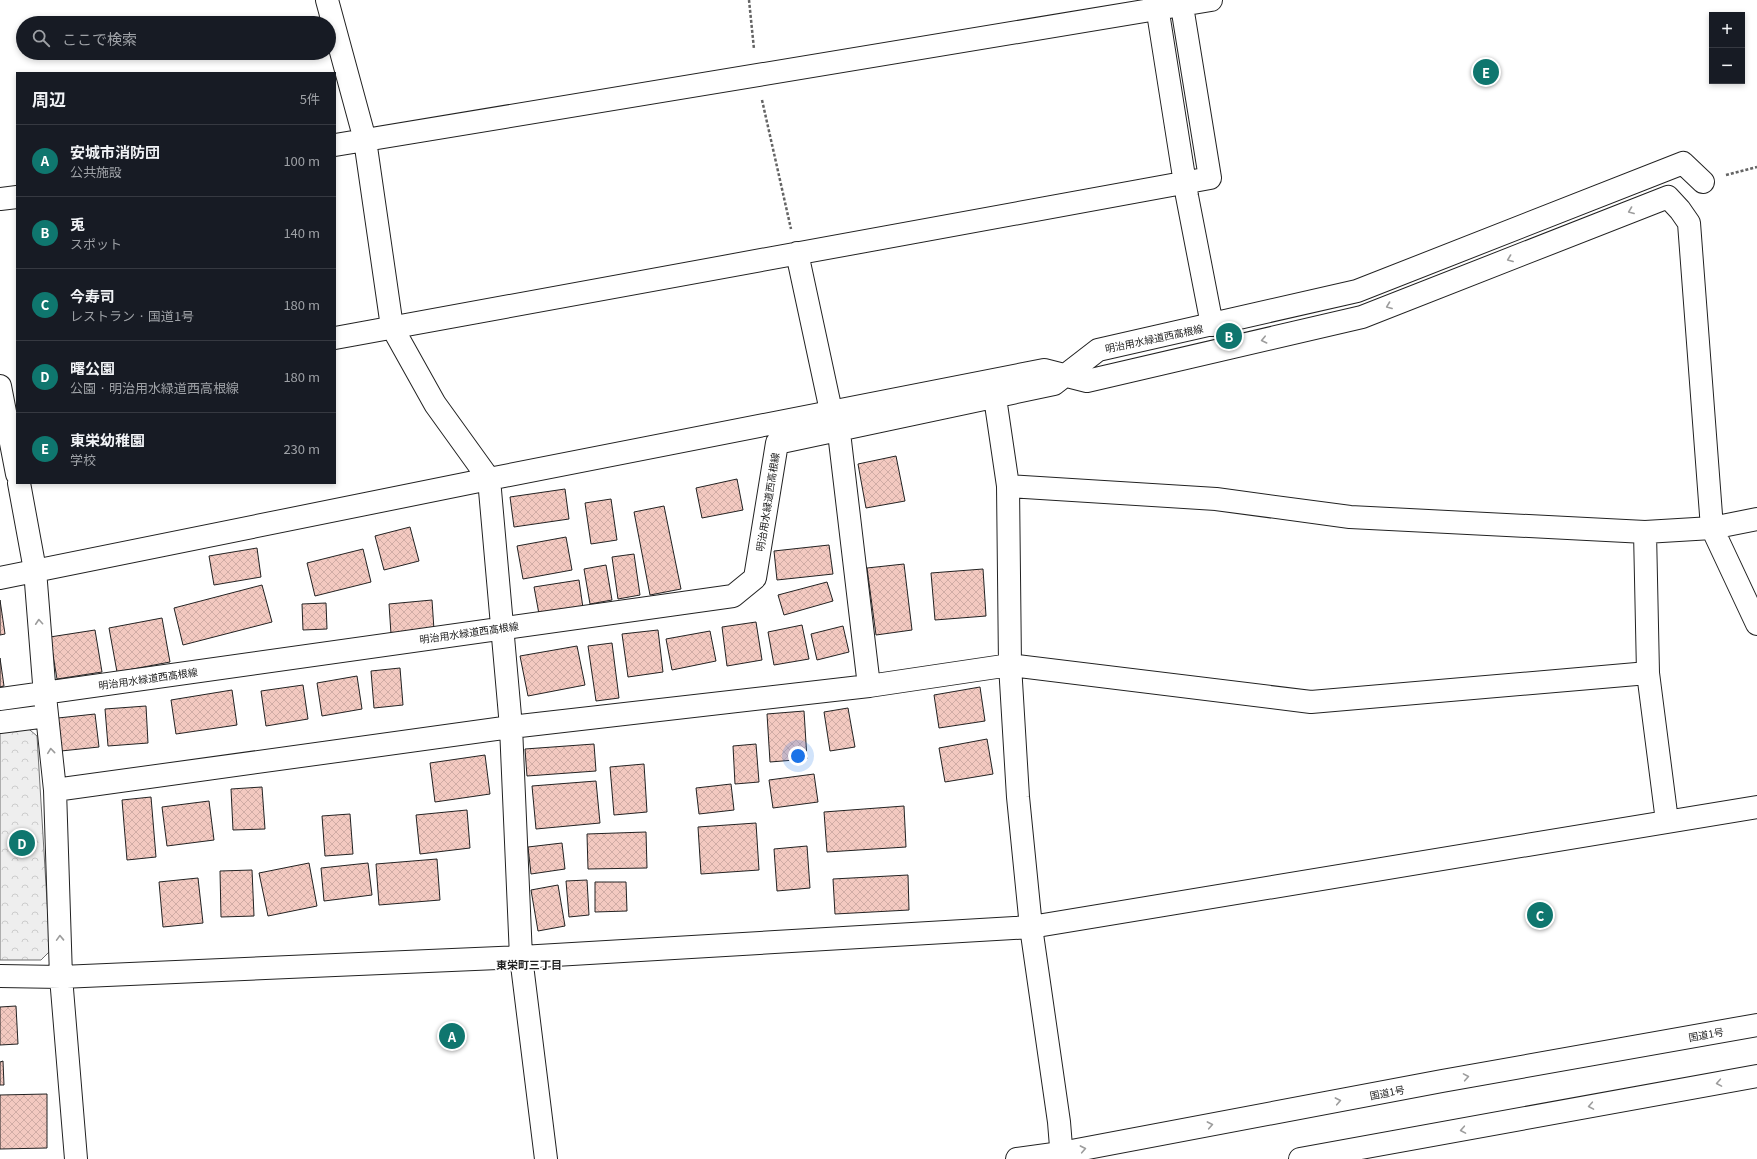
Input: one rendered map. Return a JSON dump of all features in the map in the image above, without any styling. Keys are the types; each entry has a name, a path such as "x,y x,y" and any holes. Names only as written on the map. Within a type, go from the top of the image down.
{"main road":[{"path":"327,0 331,16"},
{"path":"336,145 757,75 1157,4 1211,0"},
{"path":"336,338 1210,178 1182,2"},
{"name":"明治用水緑道西高根線","path":"0,699 502,627 733,596 755,578 777,443 835,421 994,389 1054,384 1098,350 1212,325 1185,183 1157,4"},
{"path":"336,33 365,140 392,327 435,404 489,479 511,727 522,958 546,1159"},
{"path":"1212,325 1357,291 1683,163 1703,182"},
{"path":"0,199 16,196"},
{"path":"1066,375 1087,381 1362,317 1668,197 1689,223 1712,528 1757,624"},
{"path":"797,253 835,421 869,686"},
{"path":"994,389 1008,486 1010,665 1018,797 1030,927 1058,1122 1061,1156"},
{"path":"5,395 16,467"},
{"path":"0,578 489,479 835,421"},
{"path":"19,484 35,570 47,716 55,790 61,977 76,1159"},
{"path":"1008,486 1216,498 1350,517 1645,532 1712,528 1757,519"},
{"path":"1645,532 1648,673 1667,821"},
{"path":"55,790 511,727 869,686 1010,665 1311,702 1648,673"},
{"path":"0,722 47,716"},
{"path":"0,976 61,977 522,958 1030,927 1757,807"},
{"name":"国道1号","path":"1016,1159 1061,1156 1442,1081 1757,1025"},
{"path":"1300,1159 1757,1076"}],"path":[{"path":"749,0 757,75 797,253"},
{"path":"1703,182 1757,167"}],"green space":[{"path":"24,725 37,736 50,951 41,960 0,960 0,729"}],"building":[{"path":"896,456 905,501 866,508 858,464"},
{"path":"737,479 743,510 702,518 696,488"},
{"path":"565,489 569,519 514,527 510,497"},
{"path":"611,499 617,540 591,544 585,503"},
{"path":"664,506 681,589 650,595 634,512"},
{"path":"410,527 419,561 384,570 375,536"},
{"path":"566,537 572,570 523,579 517,546"},
{"path":"829,545 833,574 777,580 774,551"},
{"path":"257,548 261,577 214,585 209,556"},
{"path":"363,549 371,582 315,596 307,563"},
{"path":"634,554 640,595 618,599 612,557"},
{"path":"904,564 912,630 876,635 867,568"},
{"path":"606,565 612,600 590,604 584,569"},
{"path":"983,569 986,616 935,620 931,573"},
{"path":"579,580 583,608 539,614 534,587"},
{"path":"827,582 833,601 784,615 778,595"},
{"path":"262,585 272,622 183,645 174,608"},
{"path":"0,600 5,634 0,635"},
{"path":"432,600 434,630 391,634 389,604"},
{"path":"326,603 327,629 303,630 302,604"},
{"path":"162,618 170,662 117,672 109,628"},
{"path":"756,622 762,660 727,666 722,627"},
{"path":"802,625 809,659 774,665 768,632"},
{"path":"843,626 849,652 817,660 811,634"},
{"path":"95,630 102,672 57,679 50,637"},
{"path":"658,630 663,672 628,677 622,634"},
{"path":"710,631 716,661 672,670 666,639"},
{"path":"612,643 619,698 596,701 588,646"},
{"path":"577,646 585,685 528,696 520,656"},
{"path":"0,658 4,686 0,687"},
{"path":"400,668 403,705 374,708 371,671"},
{"path":"357,676 362,709 322,716 317,683"},
{"path":"303,685 308,719 266,726 261,691"},
{"path":"980,687 985,721 939,728 934,695"},
{"path":"232,690 237,725 176,734 171,700"},
{"path":"146,706 148,743 108,746 105,709"},
{"path":"848,708 855,747 830,751 824,712"},
{"path":"804,711 807,759 770,762 767,714"},
{"path":"95,714 99,747 61,751 58,718"},
{"path":"987,739 993,774 945,782 939,748"},
{"path":"594,744 596,771 527,776 525,749"},
{"path":"756,744 759,782 735,784 733,746"},
{"path":"485,755 490,794 435,802 430,763"},
{"path":"644,764 647,812 614,815 610,767"},
{"path":"814,774 818,802 773,808 769,780"},
{"path":"596,781 600,823 536,829 532,786"},
{"path":"731,784 734,810 699,814 696,788"},
{"path":"262,787 265,829 233,830 231,789"},
{"path":"151,797 156,857 127,860 122,800"},
{"path":"209,801 214,840 167,846 162,807"},
{"path":"904,806 906,847 827,852 824,812"},
{"path":"467,810 470,848 420,854 416,815"},
{"path":"350,814 353,854 325,856 322,816"},
{"path":"756,823 759,870 701,874 698,827"},
{"path":"646,832 647,868 588,869 587,834"},
{"path":"562,843 565,869 531,874 528,847"},
{"path":"807,846 810,888 777,891 774,849"},
{"path":"437,859 440,900 379,905 376,864"},
{"path":"309,863 317,906 268,916 259,873"},
{"path":"368,863 372,895 324,901 321,868"},
{"path":"252,870 254,916 221,917 220,871"},
{"path":"908,875 909,910 835,914 833,879"},
{"path":"198,878 203,923 163,927 159,882"},
{"path":"587,880 589,915 569,917 566,881"},
{"path":"595,882 626,882 627,911 595,912"},
{"path":"558,885 565,926 538,931 531,890"},
{"path":"16,1006 18,1044 0,1045 0,1007"},
{"path":"3,1061 4,1085 0,1085 0,1062"},
{"path":"47,1094 47,1148 0,1149 0,1095"}],"place":[{"name":"東栄幼稚園","path":"1486,72"},
{"name":"兎","path":"1229,336"},
{"name":"曙公園","path":"22,843"},
{"name":"今寿司","path":"1540,915"},
{"name":"安城市消防団","path":"452,1036"}],"district":[{"name":"東栄町三丁目","path":"529,964"}]}
